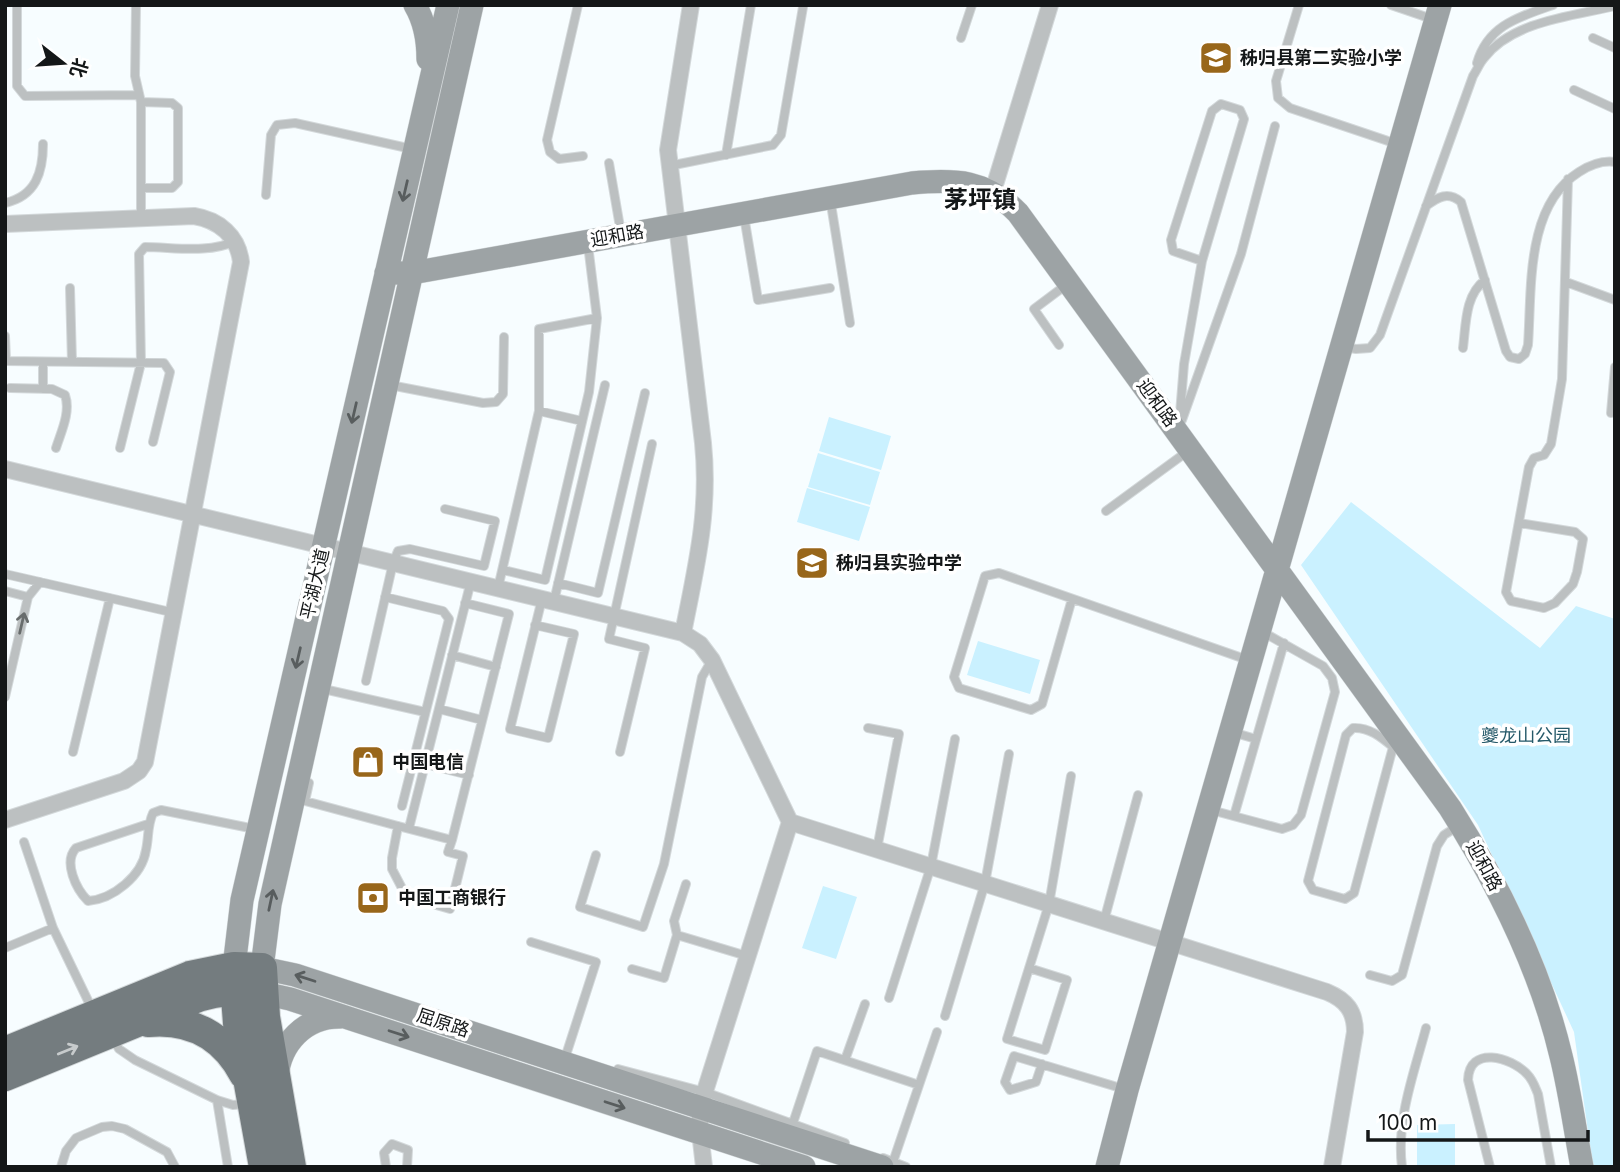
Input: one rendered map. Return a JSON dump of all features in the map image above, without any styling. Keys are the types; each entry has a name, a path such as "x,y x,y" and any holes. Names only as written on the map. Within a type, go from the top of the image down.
{"highway":[{"name":"屈原路","path":"5,1052 190,976 249,979"},
{"name":"屈原路","path":"5,1076 198,997 249,979"},
{"name":"平湖大道","path":"249,979 264,1167"},
{"path":"117,1030 164,1020 203,1029 220,1041 260,1094"},
{"name":"平湖大道","path":"260,1094 292,1167"}],"main road":[{"path":"415,5 423,19 428,43 426,98"},
{"name":"平湖大道","path":"249,979 242,900 448,5"},
{"name":"平湖大道","path":"249,979 299,800 416,273 472,5"},
{"path":"1108,1167 1127,1090 1437,13"},
{"name":"迎和路","path":"386,273 416,273 938,180 958,181 993,191 1018,212 1277,570 1397,744 1461,825 1507,907 1541,991 1561,1055 1581,1167"},
{"name":"屈原路","path":"249,979 295,975 702,1100 881,1160"},
{"name":"屈原路","path":"249,979 290,999 804,1167"},
{"path":"260,1094 277,1073 287,1045 296,1033 322,1018 352,1019"},
{"path":"1100,1167 1114,1138"}],"street":[{"path":"683,633 702,537 706,489 703,443 668,166 669,132 691,5"},
{"path":"993,191 1050,5"},
{"path":"5,224 204,218 222,226 240,250 240,272 148,752 139,771 124,781 5,820"},
{"path":"5,469 683,633 699,644 712,660 790,822 702,1100 699,1132 704,1167"},
{"path":"790,822 1327,992 1341,999 1351,1010 1355,1025 1332,1167"}],"lane":[{"path":"17,5 17,86 25,96 140,99 172,103 178,108 178,182 172,188 141,188"},
{"path":"136,5 135,76 140,99 141,218"},
{"path":"323,714 353,553 395,386 416,273 481,5"},
{"path":"578,5 548,140 550,152 559,159 583,156"},
{"path":"726,155 751,5"},
{"path":"961,38 972,5"},
{"path":"1299,5 1276,80 1278,98 1290,108 1400,144"},
{"path":"1391,5 1437,13"},
{"path":"1342,346 1370,348 1380,335 1485,43 1497,29 1512,19 1553,5"},
{"path":"1474,76 1485,57 1500,42 1519,32 1538,24 1615,6"},
{"path":"668,166 773,145 781,135 803,7"},
{"path":"1593,38 1615,48"},
{"path":"1574,90 1615,109"},
{"path":"1184,441 1184,364 1202,261 1244,119 1240,110 1221,104 1212,111 1171,240 1173,251 1202,261"},
{"path":"266,195 271,135 276,125 295,123 414,150"},
{"path":"1106,511 1184,441 1241,254 1275,126"},
{"path":"5,204 26,195 38,180 43,161 43,144"},
{"path":"1426,206 1445,195 1461,202 1506,351 1514,359 1522,358 1528,345 1536,238 1542,218 1568,179 1586,167 1605,161 1615,162"},
{"path":"609,163 621,236"},
{"path":"1519,523 1575,532 1583,539 1573,584 1555,603 1544,608 1511,601 1506,592 1529,467 1534,458 1544,455 1551,444 1563,367 1568,179"},
{"path":"830,198 850,323"},
{"path":"744,214 758,300 830,288"},
{"path":"120,449 141,363 139,254 145,247 212,248 235,242"},
{"path":"503,570 545,580 589,392 597,318 588,242"},
{"path":"1462,348 1474,288 1485,280"},
{"path":"1566,282 1615,300"},
{"path":"1059,345 1034,309 1069,283"},
{"path":"69,288 72,362"},
{"path":"498,588 539,411 539,329 597,318"},
{"path":"5,336 6,361 164,363 170,372 153,442"},
{"path":"395,386 484,404 496,402 503,394 504,337"},
{"path":"43,362 43,389"},
{"path":"1611,413 1615,368"},
{"path":"536,625 574,634 548,738 510,729 536,625 558,583 605,385"},
{"path":"10,388 60,391 65,395 68,403 56,448"},
{"path":"558,583 598,593 645,393"},
{"path":"539,411 582,421"},
{"path":"620,752 645,648 609,639 653,444"},
{"path":"366,681 398,551 410,549 484,566 495,521 445,509"},
{"path":"1072,599 1042,704 1031,710 959,688 954,677 985,576 999,573 1251,662"},
{"path":"5,574 175,613"},
{"path":"409,828 471,581"},
{"path":"5,698 28,597 40,582"},
{"path":"5,591 28,597"},
{"path":"385,597 443,611 449,619 402,806"},
{"path":"73,752 110,598"},
{"path":"398,826 392,869 404,892 412,898 450,909 463,856 448,852 509,614 465,603"},
{"path":"1208,810 1282,830 1293,825 1301,815 1335,692 1332,678 1323,666 1260,630"},
{"path":"1234,816 1284,643"},
{"path":"452,655 496,667"},
{"path":"596,855 580,907 643,927 664,864 702,677 712,660"},
{"path":"328,690 425,712"},
{"path":"439,709 482,720"},
{"path":"868,727 899,734 877,849"},
{"path":"1363,727 1397,744 1354,893 1345,899 1313,890 1308,881 1346,735 1353,728 1363,727"},
{"path":"1231,732 1256,739"},
{"path":"888,998 931,866 956,739"},
{"path":"945,1016 985,884 1009,754"},
{"path":"425,764 469,775"},
{"path":"310,776 299,800 452,840"},
{"path":"1029,968 1067,980 1045,1050 1007,1039 1029,968 1049,904 1071,776"},
{"path":"1104,921 1138,795"},
{"path":"148,824 76,848 71,853 69,862 80,893 88,901 100,900 137,872 143,862 148,824 153,813 161,810 258,830"},
{"path":"1370,975 1392,981 1402,975 1437,846 1444,835 1461,825"},
{"path":"24,842 53,928 92,1009"},
{"path":"632,969 664,978 677,935 674,921 686,884"},
{"path":"5,948 53,928"},
{"path":"677,935 747,956"},
{"path":"531,942 596,962 566,1055"},
{"path":"5,1043 92,1009 190,976"},
{"path":"340,989 349,984 702,1100 793,1123 855,1147"},
{"path":"845,1060 865,1004"},
{"path":"1402,1167 1401,1122 1426,1028"},
{"path":"117,1030 119,1049 135,1060 216,1100 233,1105 260,1094"},
{"path":"906,1167 881,1160 919,1085 937,1032"},
{"path":"793,1123 817,1051 919,1085"},
{"path":"1042,1064 1036,1082 1010,1090 1005,1082 1014,1055 1127,1090"},
{"path":"1490,1167 1468,1080 1468,1070 1472,1062 1480,1058 1506,1061 1526,1073 1534,1083 1551,1167"},
{"path":"216,1100 228,1167"},
{"path":"61,1167 66,1151 76,1138 112,1126 125,1129 167,1152 175,1167"},
{"path":"386,1167 384,1153 392,1144 408,1150 407,1167"}],"green space":[{"path":"829,417 891,436 881,470 819,451"},
{"path":"818,453 880,472 870,505 808,487"},
{"path":"807,488 870,507 859,541 797,522"},
{"name":"夔龙山公园","path":"1351,502 1540,648 1576,606 1615,619 1615,1167 1593,1167 1574,1032 1478,825 1301,565"},
{"path":"978,641 1040,660 1030,694 967,675"},
{"path":"823,886 857,897 836,959 802,948"},
{"path":"1455,1124 1455,1167 1417,1167 1417,1125"}],"place":[{"name":"秭归县第二实验小学","path":"1216,58"},
{"name":"秭归县实验中学","path":"812,563"},
{"name":"中国电信","path":"368,762"},
{"name":"中国工商银行","path":"373,898"}],"district":[{"name":"茅坪镇","path":"980,200"}]}
